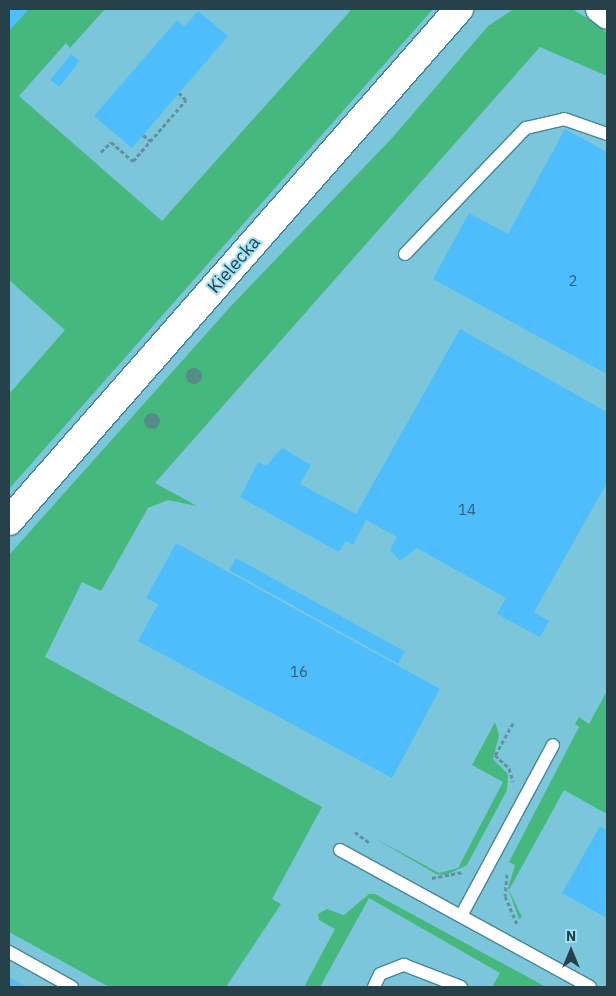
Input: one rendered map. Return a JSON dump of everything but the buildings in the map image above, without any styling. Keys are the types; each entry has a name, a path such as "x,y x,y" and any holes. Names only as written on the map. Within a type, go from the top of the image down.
{"main road":[{"name":"Kielecka","path":"9,521 459,9"}],"street":[{"path":"598,9 607,16"}],"lane":[{"path":"405,254 526,128 564,119 607,134"},
{"path":"461,916 492,862 553,745"},
{"path":"340,850 590,987"},
{"path":"9,952 72,987"},
{"path":"374,987 380,974 404,965 461,987"}],"path":[{"path":"101,152 111,142 134,161 186,100 179,93"},
{"path":"143,135 151,141"},
{"path":"511,790 509,768 495,755 513,723"},
{"path":"355,832 377,847"},
{"path":"427,877 453,877 469,867 477,854 508,872 504,887 507,906 521,927"}],"shaded area":[{"path":"9,9 607,9 607,987 9,987"}],"green space":[{"path":"9,9 105,9 70,48 66,43 19,96 162,221 352,9 433,9 9,489 9,394 65,330 9,280"},
{"path":"514,9 572,9 594,22 607,33 607,76 540,47 155,483 197,506 168,500 148,508 101,591 82,582 45,657 322,807 272,899 281,904 226,987 109,987 9,932 9,555 231,306 393,137 488,26"},
{"path":"607,691 607,814 564,790 509,890 522,917 519,919 508,888 515,865 509,862 579,727 575,724 579,717 589,724"},
{"path":"495,722 499,735 493,759 508,774 507,790 467,865 446,875 436,874 371,836 439,873 458,868 503,782 472,765"},
{"path":"369,894 375,894 546,987 492,987 500,973 369,898 320,987 304,987 335,929 319,920 318,914 327,909 344,915"}]}
